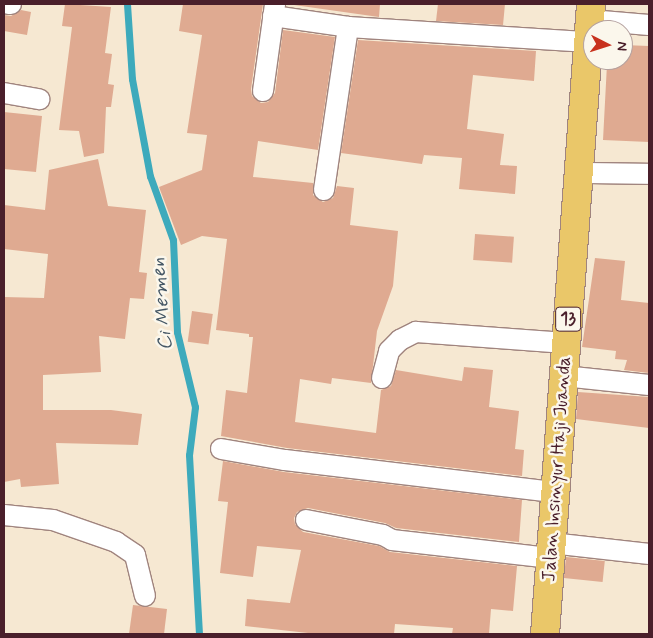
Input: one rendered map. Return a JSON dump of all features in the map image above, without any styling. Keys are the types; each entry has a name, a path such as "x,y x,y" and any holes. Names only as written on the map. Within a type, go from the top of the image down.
{"highway":[{"name":"Jalan Insinyur Haji Juanda","path":"545,634 587,70"}],"street":[{"path":"263,91 274,10 348,27 583,22"},
{"path":"633,24 649,25"},
{"path":"324,190 348,27"},
{"path":"4,93 39,99"},
{"path":"579,173 649,174"},
{"path":"382,378 389,352 400,340 416,332 566,343"},
{"path":"564,376 649,385"},
{"path":"221,449 294,461 555,492"},
{"path":"4,515 53,520 116,542 135,555 145,596"},
{"path":"306,520 383,535 392,540 649,554"}],"building":[{"path":"65,4 111,7 105,53 112,54 108,84 114,85 111,107 106,107 104,153 84,157 79,131 59,130 72,27 62,26"},
{"path":"183,4 263,4 251,89 252,96 261,103 268,102 275,93 283,30 335,37 318,150 258,141 253,177 313,183 313,195 323,202 333,198 337,186 354,188 350,225 398,231 393,286 377,331 371,383 332,378 331,384 300,379 295,422 376,433 381,390 391,386 396,370 462,381 464,367 493,370 489,407 519,411 515,449 524,450 522,476 287,448 221,436 226,390 247,393 253,337 249,337 249,334 216,330 227,239 202,236 181,245 159,187 202,170 207,135 187,133 202,35 179,31"},
{"path":"287,4 380,4 379,17"},
{"path":"438,4 505,4 503,25 436,21"},
{"path":"21,10 31,12 27,35 4,31 4,15 11,16"},
{"path":"358,40 536,51 534,81 473,75 467,129 504,134 500,165 517,166 515,194 459,189 462,158 424,155 422,164 341,153"},
{"path":"633,45 649,46 649,142 603,140 607,70 633,70"},
{"path":"4,112 42,116 36,172 4,169"},
{"path":"98,159 108,206 146,210 139,272 147,273 144,299 130,298 125,339 99,336 101,372 43,375 43,410 111,410 142,414 138,445 56,443 59,484 21,487 20,479 4,482 4,297 44,298 48,254 4,249 4,205 45,210 49,170"},
{"path":"475,234 514,237 512,263 473,260"},
{"path":"595,258 625,261 621,300 649,303 649,373 624,370 627,360 615,359 616,351 582,347"},
{"path":"192,311 213,314 208,345 188,342"},
{"path":"578,392 649,397 649,428 576,419"},
{"path":"223,461 284,472 522,500 519,542 396,528 385,523 308,508 297,512 294,518 295,524 303,532 379,546 390,552 517,566 513,611 491,609 489,634 452,634 453,628 395,624 394,634 317,634 245,626 247,599 290,603 301,550 257,546 253,577 220,573 228,502 218,501"},
{"path":"566,557 605,561 603,582 564,578"},
{"path":"133,605 167,609 164,634 129,634"}],"waterway":[{"name":"Ci Memen","path":"127,4 132,79 150,176 173,240 177,332 195,407 189,455 199,634"}]}
